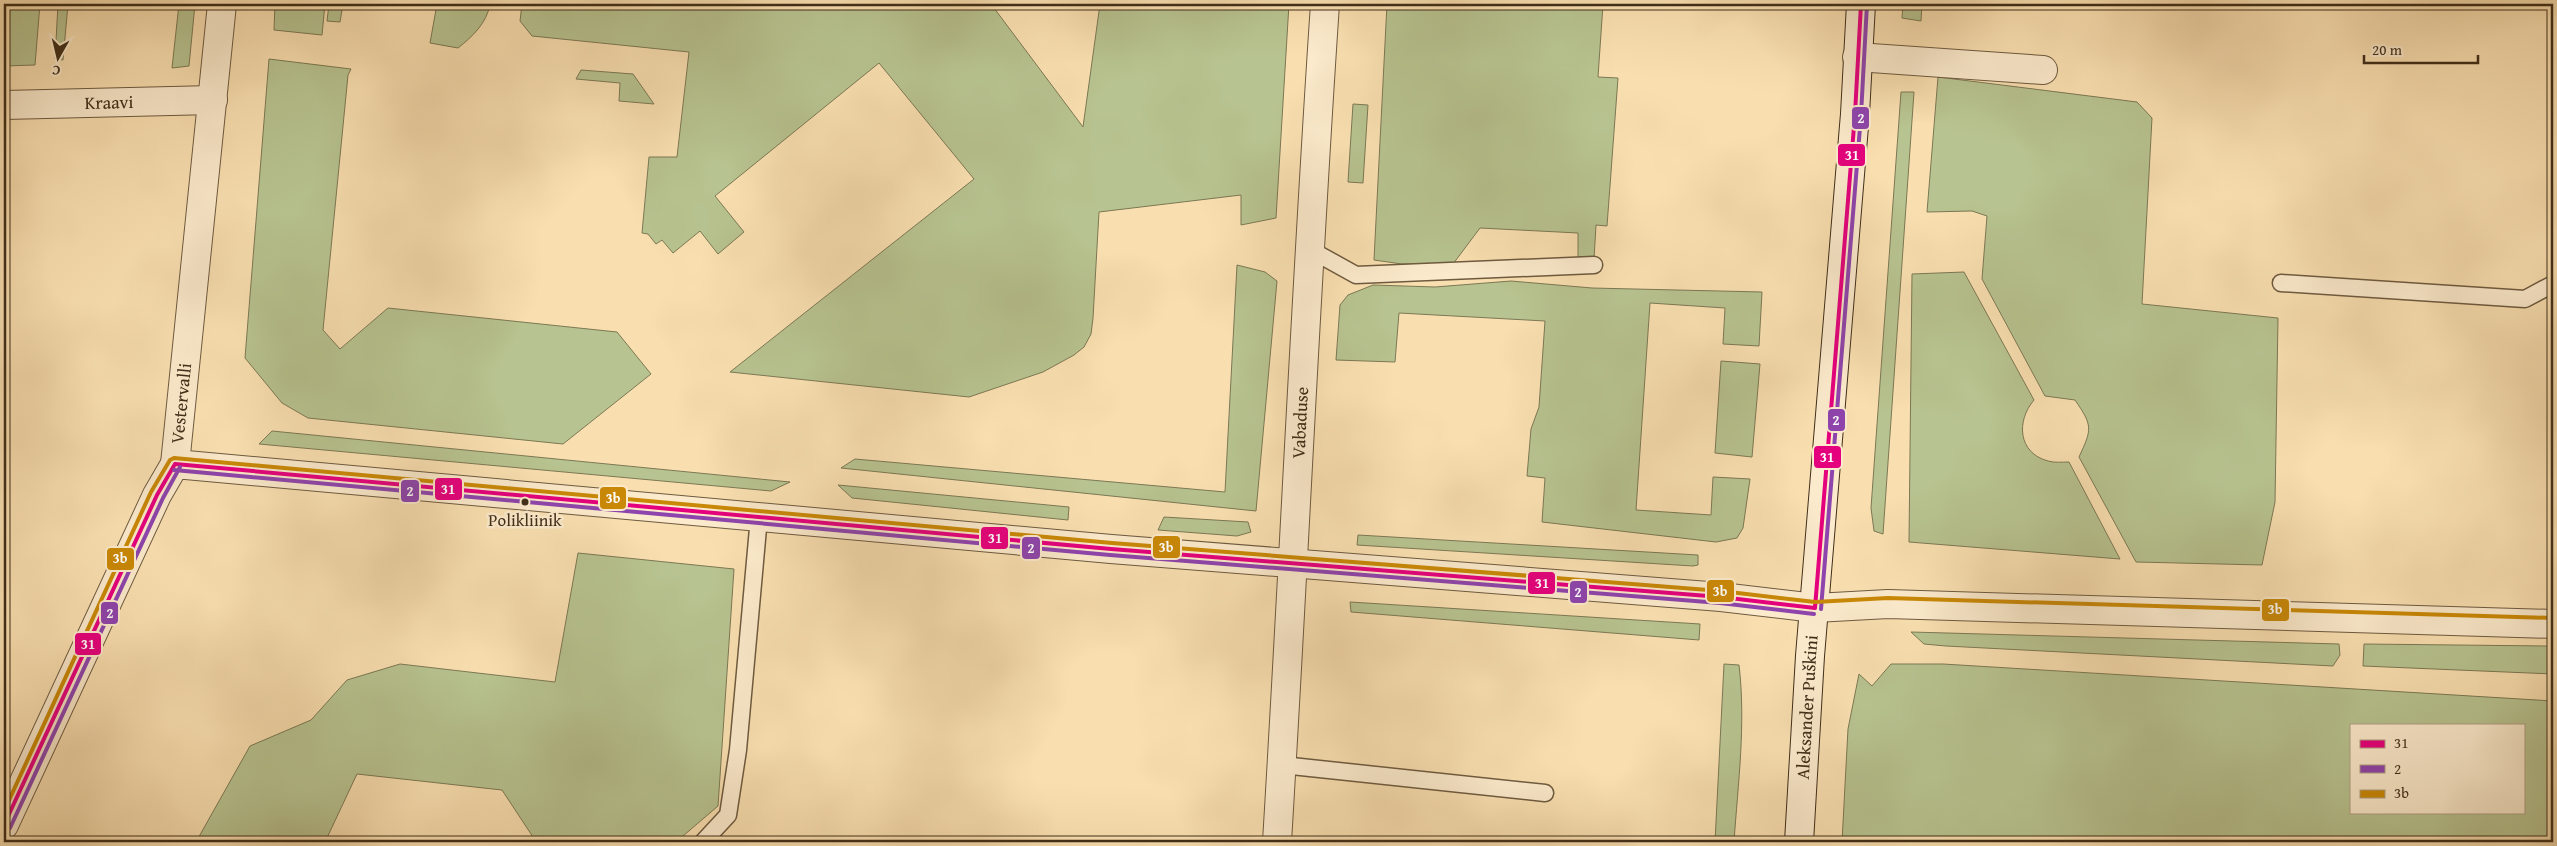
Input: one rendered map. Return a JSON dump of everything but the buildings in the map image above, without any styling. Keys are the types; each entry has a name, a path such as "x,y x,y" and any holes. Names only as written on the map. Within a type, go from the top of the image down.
{"street":[{"name":"Vestervalli","path":"4,824 12,791 157,495 175,464 222,4"},
{"name":"Vabaduse","path":"1277,842 1294,564 1308,249 1324,4"},
{"name":"Aleksander Puškini","path":"1799,842 1815,608 1855,114 1861,4"},
{"path":"1857,57 2043,70"},
{"name":"Kraavi","path":"4,105 213,100"},
{"path":"175,464 1294,564 1721,597 1815,608 1888,604 2553,624"}],"lane":[{"path":"1308,249 1356,275 1594,265"},
{"path":"2281,283 2525,299 2553,284"},
{"path":"703,842 728,815 738,750 759,517"},
{"path":"1282,765 1545,793"}],"green space":[{"path":"4,4 40,4 35,65 4,66"},
{"path":"58,4 68,4 63,60 55,59"},
{"path":"179,4 195,4 189,66 172,68"},
{"path":"275,4 325,4 322,35 274,30"},
{"path":"329,4 343,4 340,22 327,21"},
{"path":"437,4 490,4 482,23 458,48 430,43"},
{"path":"522,4 991,4 1083,127 1100,4 1289,4 1276,218 1241,225 1241,195 1099,212 1093,318 1091,334 1084,347 1074,355 1043,372 969,397 730,372 974,179 879,63 715,196 744,232 718,254 700,231 673,253 662,240 656,244 648,234 642,233 649,157 677,157 689,52 532,36 520,21"},
{"path":"1387,4 1603,4 1598,77 1618,78 1607,226 1596,225 1594,259 1578,257 1578,233 1480,228 1453,264 1402,264 1374,260"},
{"path":"1903,4 1922,4 1921,21 1902,18"},
{"path":"269,59 351,69 348,75 323,330 340,349 388,308 617,332 651,374 563,444 308,418 282,403 245,358"},
{"path":"581,70 633,74 654,104 619,101 620,83 576,79"},
{"path":"1938,77 2137,102 2152,118 2142,304 2278,318 2275,502 2262,565 2136,562 2079,457 2089,428 2085,416 2075,400 2045,396 1982,279 1987,216 1972,211 1927,212"},
{"path":"1901,92 1914,92 1883,534 1874,531 1871,508"},
{"path":"1353,104 1368,105 1363,183 1348,182"},
{"path":"1237,265 1265,272 1277,281 1256,511 841,468 855,459 1225,492"},
{"path":"1964,272 2034,400 2024,417 2023,435 2026,444 2038,457 2051,462 2069,462 2120,559 1909,542 1912,274"},
{"path":"1511,281 1592,288 1762,292 1759,346 1723,344 1725,308 1650,303 1636,510 1711,515 1713,477 1750,479 1743,528 1737,538 1716,542 1542,522 1545,478 1527,476 1531,429 1539,407 1545,321 1399,313 1395,362 1336,360 1340,305 1348,295 1373,285 1435,287"},
{"path":"1721,361 1760,364 1752,457 1715,453"},
{"path":"272,431 790,482 771,491 259,444"},
{"path":"838,485 1069,507 1068,520 852,498"},
{"path":"1164,517 1248,522 1251,532 1237,536 1158,530"},
{"path":"1358,535 1698,555 1698,565 1357,545"},
{"path":"578,553 734,569 718,806 676,842 530,842 533,837 502,790 357,774 325,842 196,842 250,746 311,720 347,680 400,664 555,682"},
{"path":"1350,602 1700,624 1699,640 1351,612"},
{"path":"1911,632 2339,644 2340,655 2333,666 1946,646 1924,644"},
{"path":"2364,644 2546,646 2553,650 2553,674 2363,666"},
{"path":"1724,664 1739,665 1741,687 1741,754 1734,842 1715,842"},
{"path":"1891,664 1943,664 2553,701 2553,842 1842,842 1848,729 1859,674 1872,686"}],"transit line":[{"name":"31","path":"1815,608 1855,114 1861,4"},
{"name":"2","path":"1821,609 1861,115 1867,4"},
{"name":"3b","path":"4,811 151,492 170,460 174,458 1112,543 1721,591 1815,602 1888,598 2553,618"},
{"name":"31","path":"175,464 1111,549 1721,597 1815,608"},
{"name":"31","path":"4,825 157,495 175,464"},
{"name":"2","path":"10,828 163,498 180,467"},
{"name":"2","path":"174,470 1110,555 1720,603 1814,614"}],"place":[{"name":"Polikliinik","path":"525,502"}]}
